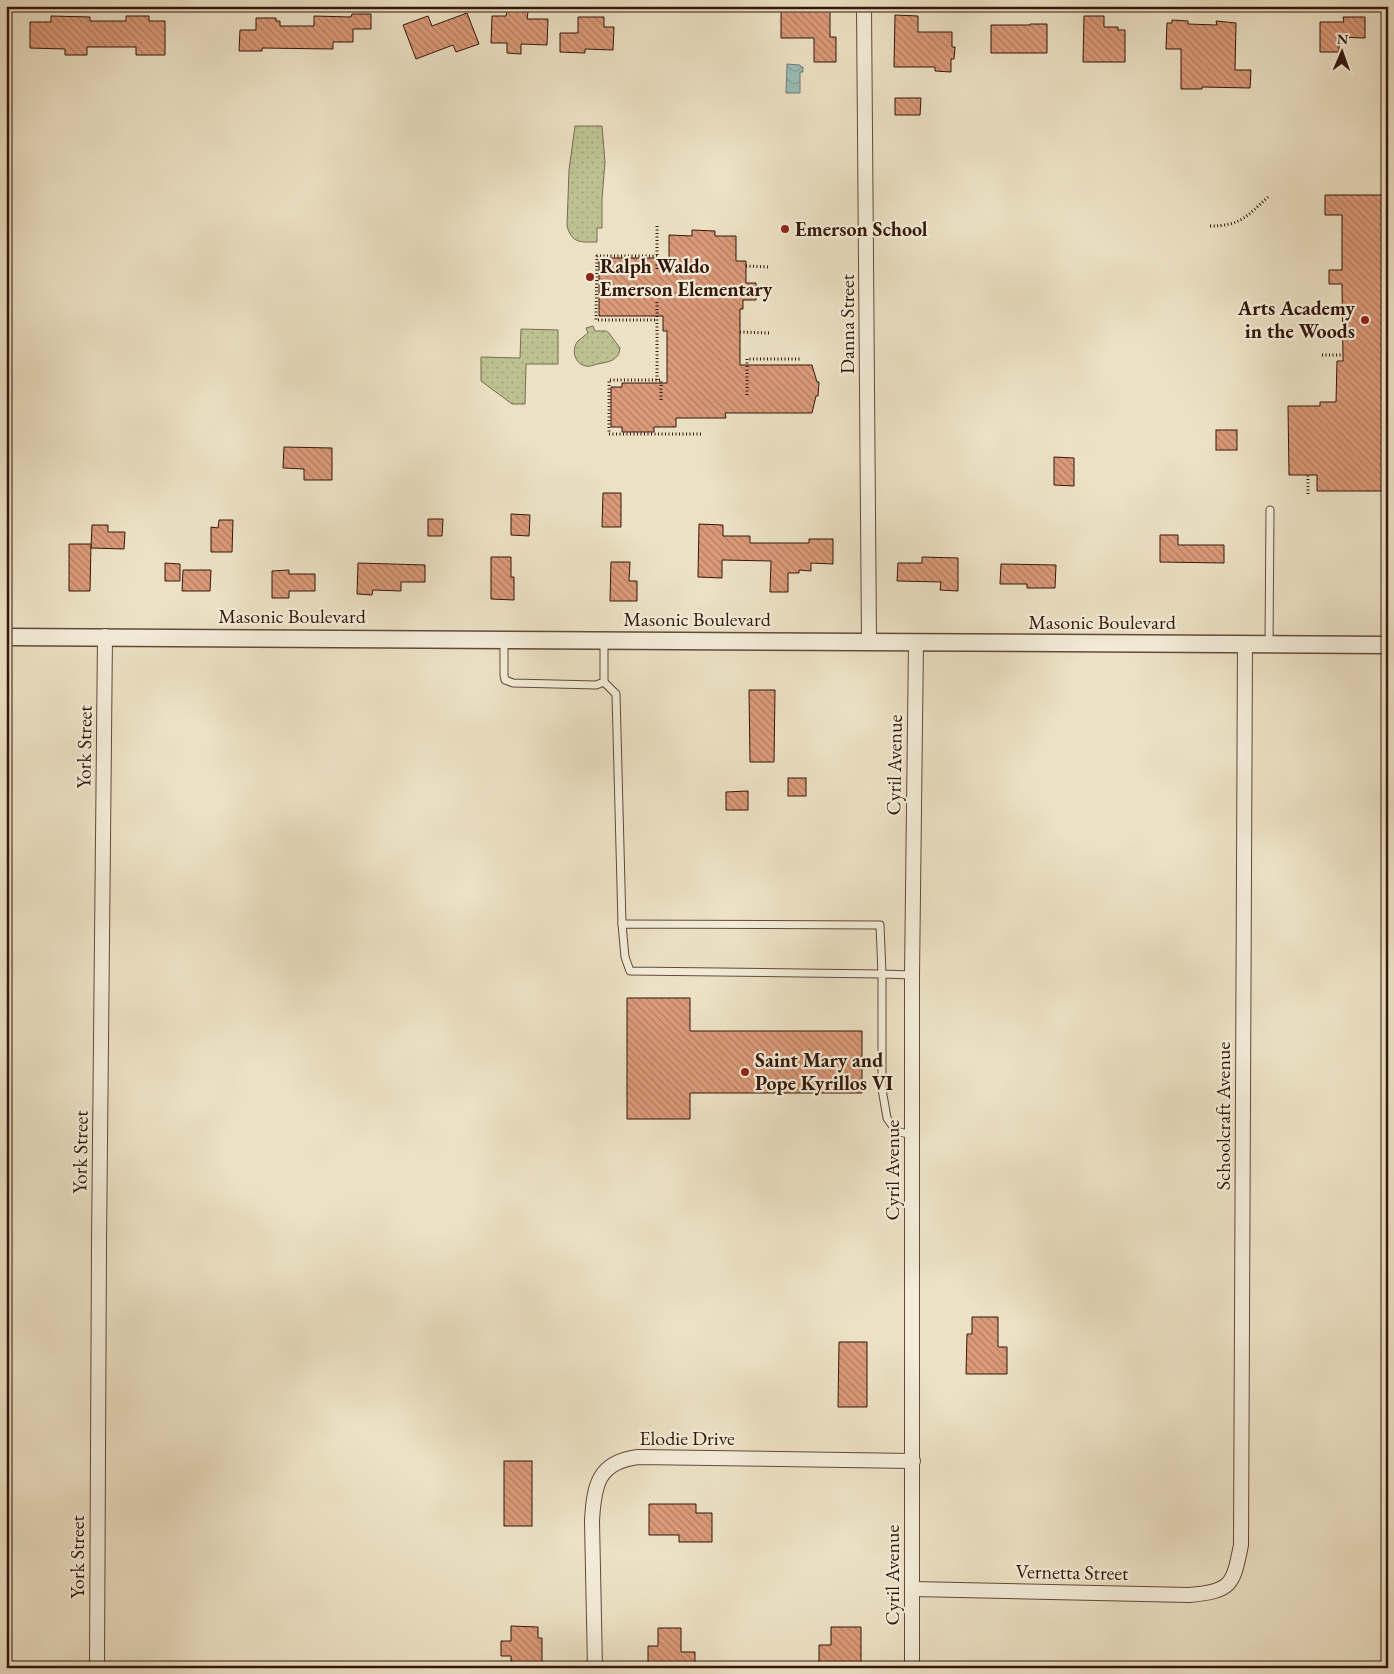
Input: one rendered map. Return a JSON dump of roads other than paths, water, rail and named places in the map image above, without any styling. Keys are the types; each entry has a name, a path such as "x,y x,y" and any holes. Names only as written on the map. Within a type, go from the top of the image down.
{"street":[{"name":"Danna Street","path":"864,6 869,642"},
{"name":"Masonic Boulevard","path":"6,637 105,636 1388,645"},
{"name":"York Street","path":"97,1668 98,1244 105,636"},
{"name":"Cyril Avenue","path":"912,1668 912,975 916,642"},
{"name":"Schoolcraft Avenue","path":"1228,1584 1235,1574 1241,1545 1245,644"},
{"name":"Elodie Drive","path":"595,1668 593,1498 598,1480 607,1469 616,1463 638,1457 913,1461"},
{"name":"Vernetta Street","path":"912,1589 1189,1595 1218,1591 1228,1584"}],"lane":[{"path":"1269,644 1270,510"},
{"path":"504,639 505,680 513,683 596,684 604,682"},
{"path":"604,640 604,682 616,694 622,924 625,957 630,971 912,975"},
{"path":"622,924 880,925 882,1088 887,1118 896,1131 912,1135"}],"water":[{"path":"787,64 803,67 803,72 800,72 800,93 786,93"}],"place":[{"name":"Emerson School","path":"785,229"},
{"name":"Ralph Waldo Emerson Elementary","path":"590,277"},
{"name":"Arts Academy in the Woods","path":"1365,320"},
{"name":"Saint Mary and Pope Kyrillos VI","path":"745,1072"}]}
